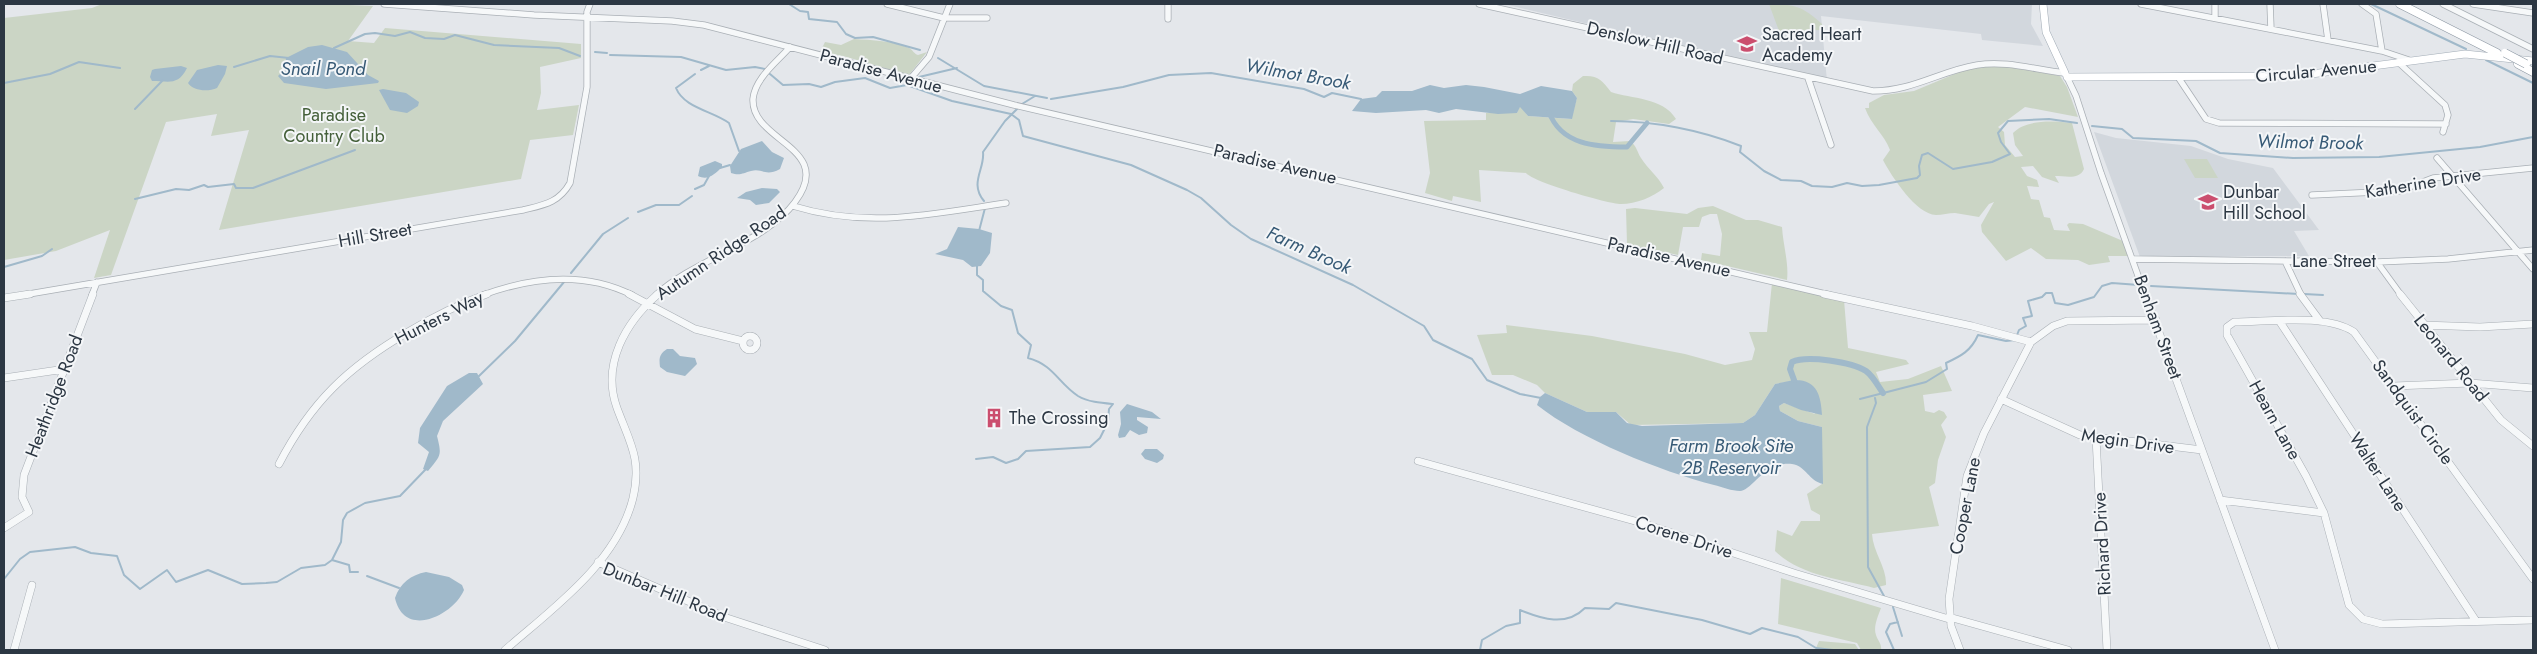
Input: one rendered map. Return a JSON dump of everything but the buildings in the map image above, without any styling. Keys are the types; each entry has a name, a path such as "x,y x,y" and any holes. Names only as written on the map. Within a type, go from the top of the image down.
{"highway":[{"path":"2400,4 2528,64 2533,72"},
{"path":"2408,4 2501,53"}],"main road":[{"name":"Benham Street","path":"2043,4 2046,32 2066,75"},
{"name":"Circular Avenue","path":"2066,75 2178,77 2296,76 2465,54 2528,64"}],"street":[{"name":"Paradise Avenue","path":"384,4 426,5 510,14 688,22 1021,106 1852,300 1972,326 2031,342"},
{"path":"587,17 590,4"},
{"path":"886,4 944,18 987,18"},
{"path":"911,78 929,57 950,4"},
{"path":"1168,4 1168,19"},
{"name":"Denslow Hill Road","path":"1479,4 1808,78 1886,92 1912,88 1978,65 2010,65 2066,75"},
{"path":"2141,4 2162,6 2382,51 2412,60"},
{"path":"2215,18 2216,4"},
{"path":"2270,4 2271,29"},
{"path":"2323,4 2328,40"},
{"path":"2362,4 2376,14 2382,51"},
{"path":"2443,4 2533,49"},
{"path":"2473,4 2533,13"},
{"name":"Hill Street","path":"4,298 523,210 554,202 568,187 576,154 587,87 587,17"},
{"name":"Autumn Ridge Road","path":"598,562 615,538 626,516 634,494 637,470 634,443 614,397 612,377 613,365 624,333 648,303 672,282 768,226 793,206 805,181 803,159 791,145 767,130 760,123 754,104 755,92 763,76 790,47"},
{"path":"2398,62 2445,105 2448,115 2443,132"},
{"name":"Benham Street","path":"2066,75 2275,650"},
{"path":"2178,77 2206,119 2212,122 2446,124"},
{"path":"1808,78 1831,144"},
{"path":"2437,158 2493,222 2516,252 2533,269"},
{"name":"Katherine Drive","path":"2312,195 2399,191 2433,178 2533,168"},
{"path":"793,206 823,215 853,219 892,218 1006,203"},
{"name":"Lane Street","path":"2134,258 2377,262 2448,259 2533,250"},
{"path":"2285,261 2299,292 2320,321"},
{"name":"Leonard Road","path":"2377,262 2423,325 2501,420 2533,446"},
{"name":"Hunters Way","path":"279,464 294,433 342,376 373,353 433,318 478,295 522,283 563,278 596,280 621,288 696,329 743,341"},
{"name":"Heathridge Road","path":"4,528 29,512 22,497 24,475 98,282"},
{"path":"2031,342 2052,326 2067,321 2156,320"},
{"name":"Hearn Lane","path":"2320,321 2234,322 2227,327 2227,335 2306,476 2324,514 2349,605 2363,619 2382,624 2476,621"},
{"name":"Sandquist Circle","path":"2320,321 2348,326 2358,336 2533,579"},
{"name":"Walter Lane","path":"2280,322 2476,621"},
{"path":"2423,325 2480,327 2533,324"},
{"name":"Cooper Lane","path":"1960,650 1949,618 1951,578 1967,476 1976,449 2031,342"},
{"path":"4,378 65,369"},
{"path":"2394,386 2470,383 2533,388"},
{"name":"Megin Drive","path":"2001,399 2067,430 2096,438 2202,450"},
{"name":"Richard Drive","path":"2096,438 2107,650"},
{"name":"Corene Drive","path":"1418,461 1642,523 1856,593 2068,650"},
{"path":"2220,500 2324,514"},
{"name":"Dunbar Hill Road","path":"505,650 598,562 727,618 825,650"},
{"path":"14,650 32,585"},
{"path":"2476,621 2533,620"}],"shaded area":[{"name":"Sacred Heart Academy","path":"1504,4 2032,4 2031,24 2043,46 1982,40 1981,34 1821,16 1827,81"},
{"name":"Dunbar Hill School","path":"2094,132 2116,138 2191,146 2228,159 2273,168 2319,230 2294,231 2309,256 2140,257"}],"green space":[{"name":"Paradise Country Club","path":"102,4 327,4 373,6 348,41 374,43 385,28 581,44 581,58 540,67 541,93 537,110 579,105 573,135 530,140 521,179 219,230 249,130 211,136 217,114 166,122 111,275 94,278 110,230 56,251 4,260 4,18 92,8"},
{"path":"1769,4 1798,7 1822,24 1822,30 1779,31"},
{"path":"854,39 896,44 909,48 918,55 927,52 909,75 843,56 820,52 825,42 841,45"},
{"path":"2000,65 2060,76 2067,87 2078,117 2025,107 1998,127 2004,132 2005,145 2015,157 2023,156 2015,145 2013,133 2019,128 2041,122 2072,123 2084,169 2076,176 2055,176 2059,183 2042,177 2033,166 2021,167 2027,176 2037,180 2039,187 2027,186 2031,199 2039,200 2044,217 2050,218 2054,230 2070,231 2067,225 2069,223 2083,224 2123,241 2128,256 2108,256 2110,262 2089,265 2078,260 2046,259 2031,248 2006,261 1982,232 1981,225 1994,202 1989,204 1979,217 1955,213 1936,215 1928,213 1913,202 1892,176 1883,160 1890,150 1865,108 1869,108 1869,103 1884,95 1914,91 1969,68"},
{"path":"1583,76 1592,76 1599,79 1611,92 1663,106 1676,119 1669,124 1633,119 1616,122 1613,142 1630,141 1636,147 1644,162 1664,188 1660,191 1638,201 1621,204 1571,192 1542,182 1526,173 1479,170 1481,202 1453,196 1452,201 1425,193 1430,173 1424,121 1486,120 1486,113 1517,113 1520,106 1528,116 1571,119 1577,98 1572,91 1573,84"},
{"path":"2184,159 2207,159 2218,178 2195,178"},
{"path":"1713,206 1746,220 1758,220 1782,227 1787,280 1701,260 1702,253 1720,256 1722,234 1717,214 1702,217 1699,227 1683,227 1678,255 1627,244 1626,209 1635,208 1687,214 1698,208"},
{"path":"1772,283 1844,300 1848,348 1906,360 1909,364 1876,372 1880,382 1908,379 1941,366 1952,391 1923,395 1925,411 1934,413 1939,410 1944,412 1947,417 1941,425 1946,437 1938,460 1935,483 1929,487 1939,526 1872,534 1886,579 1886,585 1874,588 1821,576 1796,566 1775,551 1777,530 1792,536 1801,521 1820,521 1820,515 1811,510 1807,494 1822,484 1822,427 1798,421 1780,411 1779,406 1784,403 1815,414 1799,380 1775,384 1755,415 1743,423 1631,425 1616,412 1587,412 1545,393 1537,385 1513,375 1492,375 1477,335 1507,333 1506,325 1592,336 1685,354 1725,365 1752,360 1755,349 1749,332 1767,332"},
{"path":"1781,578 1881,608 1875,629 1881,650 1861,650 1857,643 1778,624"},
{"path":"1819,641 1855,644 1859,650 1818,650 1816,648"}],"water":[{"name":"Snail Pond","path":"322,45 347,52 368,75 379,81 378,83 326,89 284,83 278,76 285,69 286,58 308,47"},
{"path":"218,65 227,66 217,88 201,90 190,86 188,83 197,70"},
{"path":"181,66 187,68 184,74 176,80 168,82 152,81 150,77 152,70"},
{"path":"1430,85 1444,88 1466,85 1520,94 1541,86 1572,91 1577,98 1572,119 1528,116 1520,107 1517,113 1498,114 1456,109 1439,113 1426,110 1376,113 1352,111 1361,99 1376,97 1382,91 1412,91"},
{"path":"379,90 406,93 419,102 418,106 407,113 390,110"},
{"path":"762,141 772,152 784,158 780,169 771,172 755,170 739,174 731,173 730,166 741,149"},
{"path":"715,161 722,164 722,167 717,172 705,178 698,176 700,167"},
{"path":"762,188 777,189 780,192 769,203 756,205 750,200 737,198 746,192"},
{"path":"958,227 979,229 992,233 990,253 981,266 972,267 963,260 935,254 947,249"},
{"path":"667,349 673,349 680,356 695,358 697,364 685,376 667,372 660,367 660,357"},
{"path":"469,373 477,373 483,384 443,421 437,436 440,448 439,455 428,471 423,469 429,452 418,443 420,428 447,386"},
{"name":"Farm Brook Site 2B Reservoir","path":"1802,380 1813,386 1819,395 1822,415 1801,410 1784,403 1779,406 1780,411 1798,421 1822,427 1823,484 1814,480 1797,465 1782,464 1766,471 1745,490 1727,489 1670,471 1598,442 1555,418 1537,405 1540,397 1545,393 1587,412 1616,412 1627,423 1642,426 1743,423 1755,415 1775,384"},
{"path":"1127,404 1152,412 1161,419 1137,417 1137,420 1148,427 1147,433 1139,435 1130,430 1125,437 1119,438 1120,412"},
{"path":"1145,449 1157,449 1164,455 1163,459 1157,463 1145,459 1141,454"},
{"path":"426,572 449,577 462,585 464,590 450,608 440,615 429,619 418,620 408,618 400,610 395,598 407,580"}],"waterway":[{"name":"Wilmot Brook","path":"789,4 800,11 808,12 809,19 837,22 846,34 855,38 873,37 920,50"},
{"path":"2371,4 2466,49"},
{"path":"334,48 365,34 375,33 395,36 410,32 425,38 444,39 455,35 494,45 559,48 580,56"},
{"path":"595,52 607,53"},
{"path":"610,55 681,57 726,70 755,67 765,69"},
{"path":"234,67 270,56 289,58"},
{"name":"Wilmot Brook","path":"938,58 955,68"},
{"path":"2486,60 2533,83"},
{"path":"4,83 50,74 79,62 120,68"},
{"path":"701,70 709,66"},
{"path":"919,77 955,68"},
{"name":"Wilmot Brook","path":"955,68 984,86 1047,98"},
{"name":"Wilmot Brook","path":"1051,99 1123,87 1169,75 1211,73 1304,89 1324,97 1332,93 1361,99"},
{"path":"695,74 676,88 680,95 692,105 729,123 739,151"},
{"name":"Farm Brook","path":"770,74 783,85 809,84 821,87 835,82 865,78 890,88 907,85 952,101 1012,114"},
{"path":"135,109 163,80"},
{"path":"1022,104 1035,96"},
{"path":"1012,114 1018,108"},
{"path":"1549,112 1555,123 1571,138 1592,145 1627,147 1647,123"},
{"path":"984,201 978,188 983,152 1012,114"},
{"name":"Farm Brook","path":"1012,114 1019,120 1023,136 1131,165 1187,190 1201,198 1231,225 1251,239 1353,285 1424,326 1433,340 1472,359 1487,380 1520,394 1541,398"},
{"name":"Wilmot Brook","path":"1611,121 1660,125 1710,135 1741,146 1740,152 1764,171 1781,180 1801,181 1812,186 1832,187 1847,183 1862,186 1879,185 1917,178 1920,175 1919,166 1922,155 1928,153 1953,169 1992,162 2010,154 2001,142 1998,133 2008,121 2049,119 2077,123"},
{"name":"Wilmot Brook","path":"2092,126 2122,129 2133,138 2196,141 2220,153 2293,158 2379,157 2480,147 2533,137"},
{"path":"135,199 176,189 189,190 204,185 208,187 234,184 236,188 253,188 355,150"},
{"path":"720,168 730,165"},
{"path":"695,189 704,185 709,176"},
{"path":"638,212 656,205 679,205 692,196"},
{"path":"979,231 985,208"},
{"path":"571,273 603,234 628,218"},
{"path":"4,267 42,256 52,249"},
{"path":"976,459 993,457 1006,463 1018,459 1026,451 1090,447 1100,438 1108,422 1109,409 1113,404 1090,401 1078,396 1044,365 1028,358 1031,345 1018,333 1012,310 1001,306 983,291 983,280 977,275 977,265"},
{"path":"479,376 515,341 564,282"},
{"path":"2017,335 2019,330 2026,326 2023,318 2032,316 2028,301 2042,297 2046,293 2052,293 2055,303 2068,305 2094,297 2102,286 2112,283 2139,285"},
{"path":"2151,286 2299,294"},
{"path":"2304,294 2323,295"},
{"name":"Farm Brook","path":"1860,399 1926,382 1947,369 1946,363 1965,352 1978,335 2006,341 2015,340"},
{"path":"1794,380 1790,369 1792,362 1818,359 1851,365 1866,371 1883,393"},
{"path":"1875,398 1876,403 1867,427 1868,567 1884,596"},
{"path":"332,560 341,542 343,520 347,513 365,503 400,496 426,469"},
{"path":"4,579 20,559 30,552 75,547 91,553 117,556 124,575 140,589 167,570 176,582 208,570 242,584 277,582 301,568 325,565 332,560"},
{"path":"332,560 349,565 350,572 358,572"},
{"path":"367,576 399,588"},
{"path":"1480,650 1482,640 1506,626 1520,623 1520,610 1554,620 1570,618 1585,608 1609,609 1616,603 1702,620 1750,634 1762,628 1798,637 1816,648 1833,650"},
{"path":"1893,607 1898,622"},
{"path":"1894,650 1886,632 1890,624 1898,622"},
{"path":"1898,622 1902,636"}],"place":[{"name":"Sacred Heart Academy","path":"1747,44"},
{"name":"Dunbar Hill School","path":"2208,202"},
{"name":"The Crossing","path":"994,418"}]}
